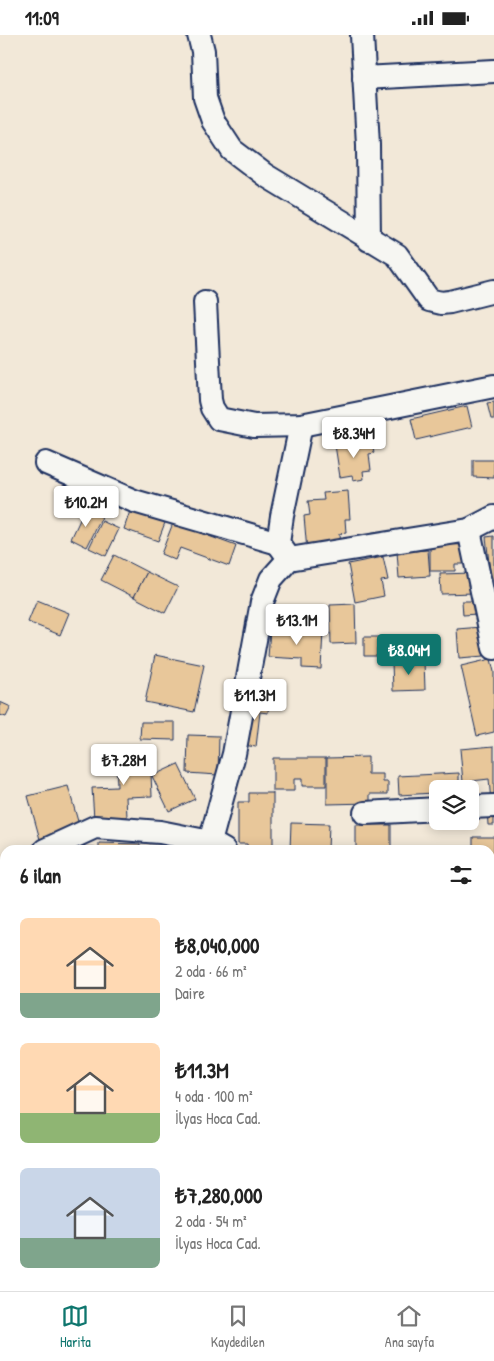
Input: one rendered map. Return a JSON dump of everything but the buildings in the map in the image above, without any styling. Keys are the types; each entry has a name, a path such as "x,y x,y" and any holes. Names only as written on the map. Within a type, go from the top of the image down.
{"street":[{"path":"199,35 203,51 205,98 213,121 232,150 265,175 397,255 429,300 450,303 494,291"},
{"path":"362,35 368,145 369,239"},
{"path":"364,77 494,71"},
{"path":"205,302 210,400 215,415 219,419 254,426 301,425 494,386"},
{"path":"217,845 262,602 284,551 282,516 301,425"},
{"path":"46,463 134,501 284,551 469,530 494,517"},
{"path":"469,530 494,648"},
{"path":"479,807 494,807"},
{"path":"365,813 429,809"},
{"path":"56,845 96,827 160,831 213,845"}]}
